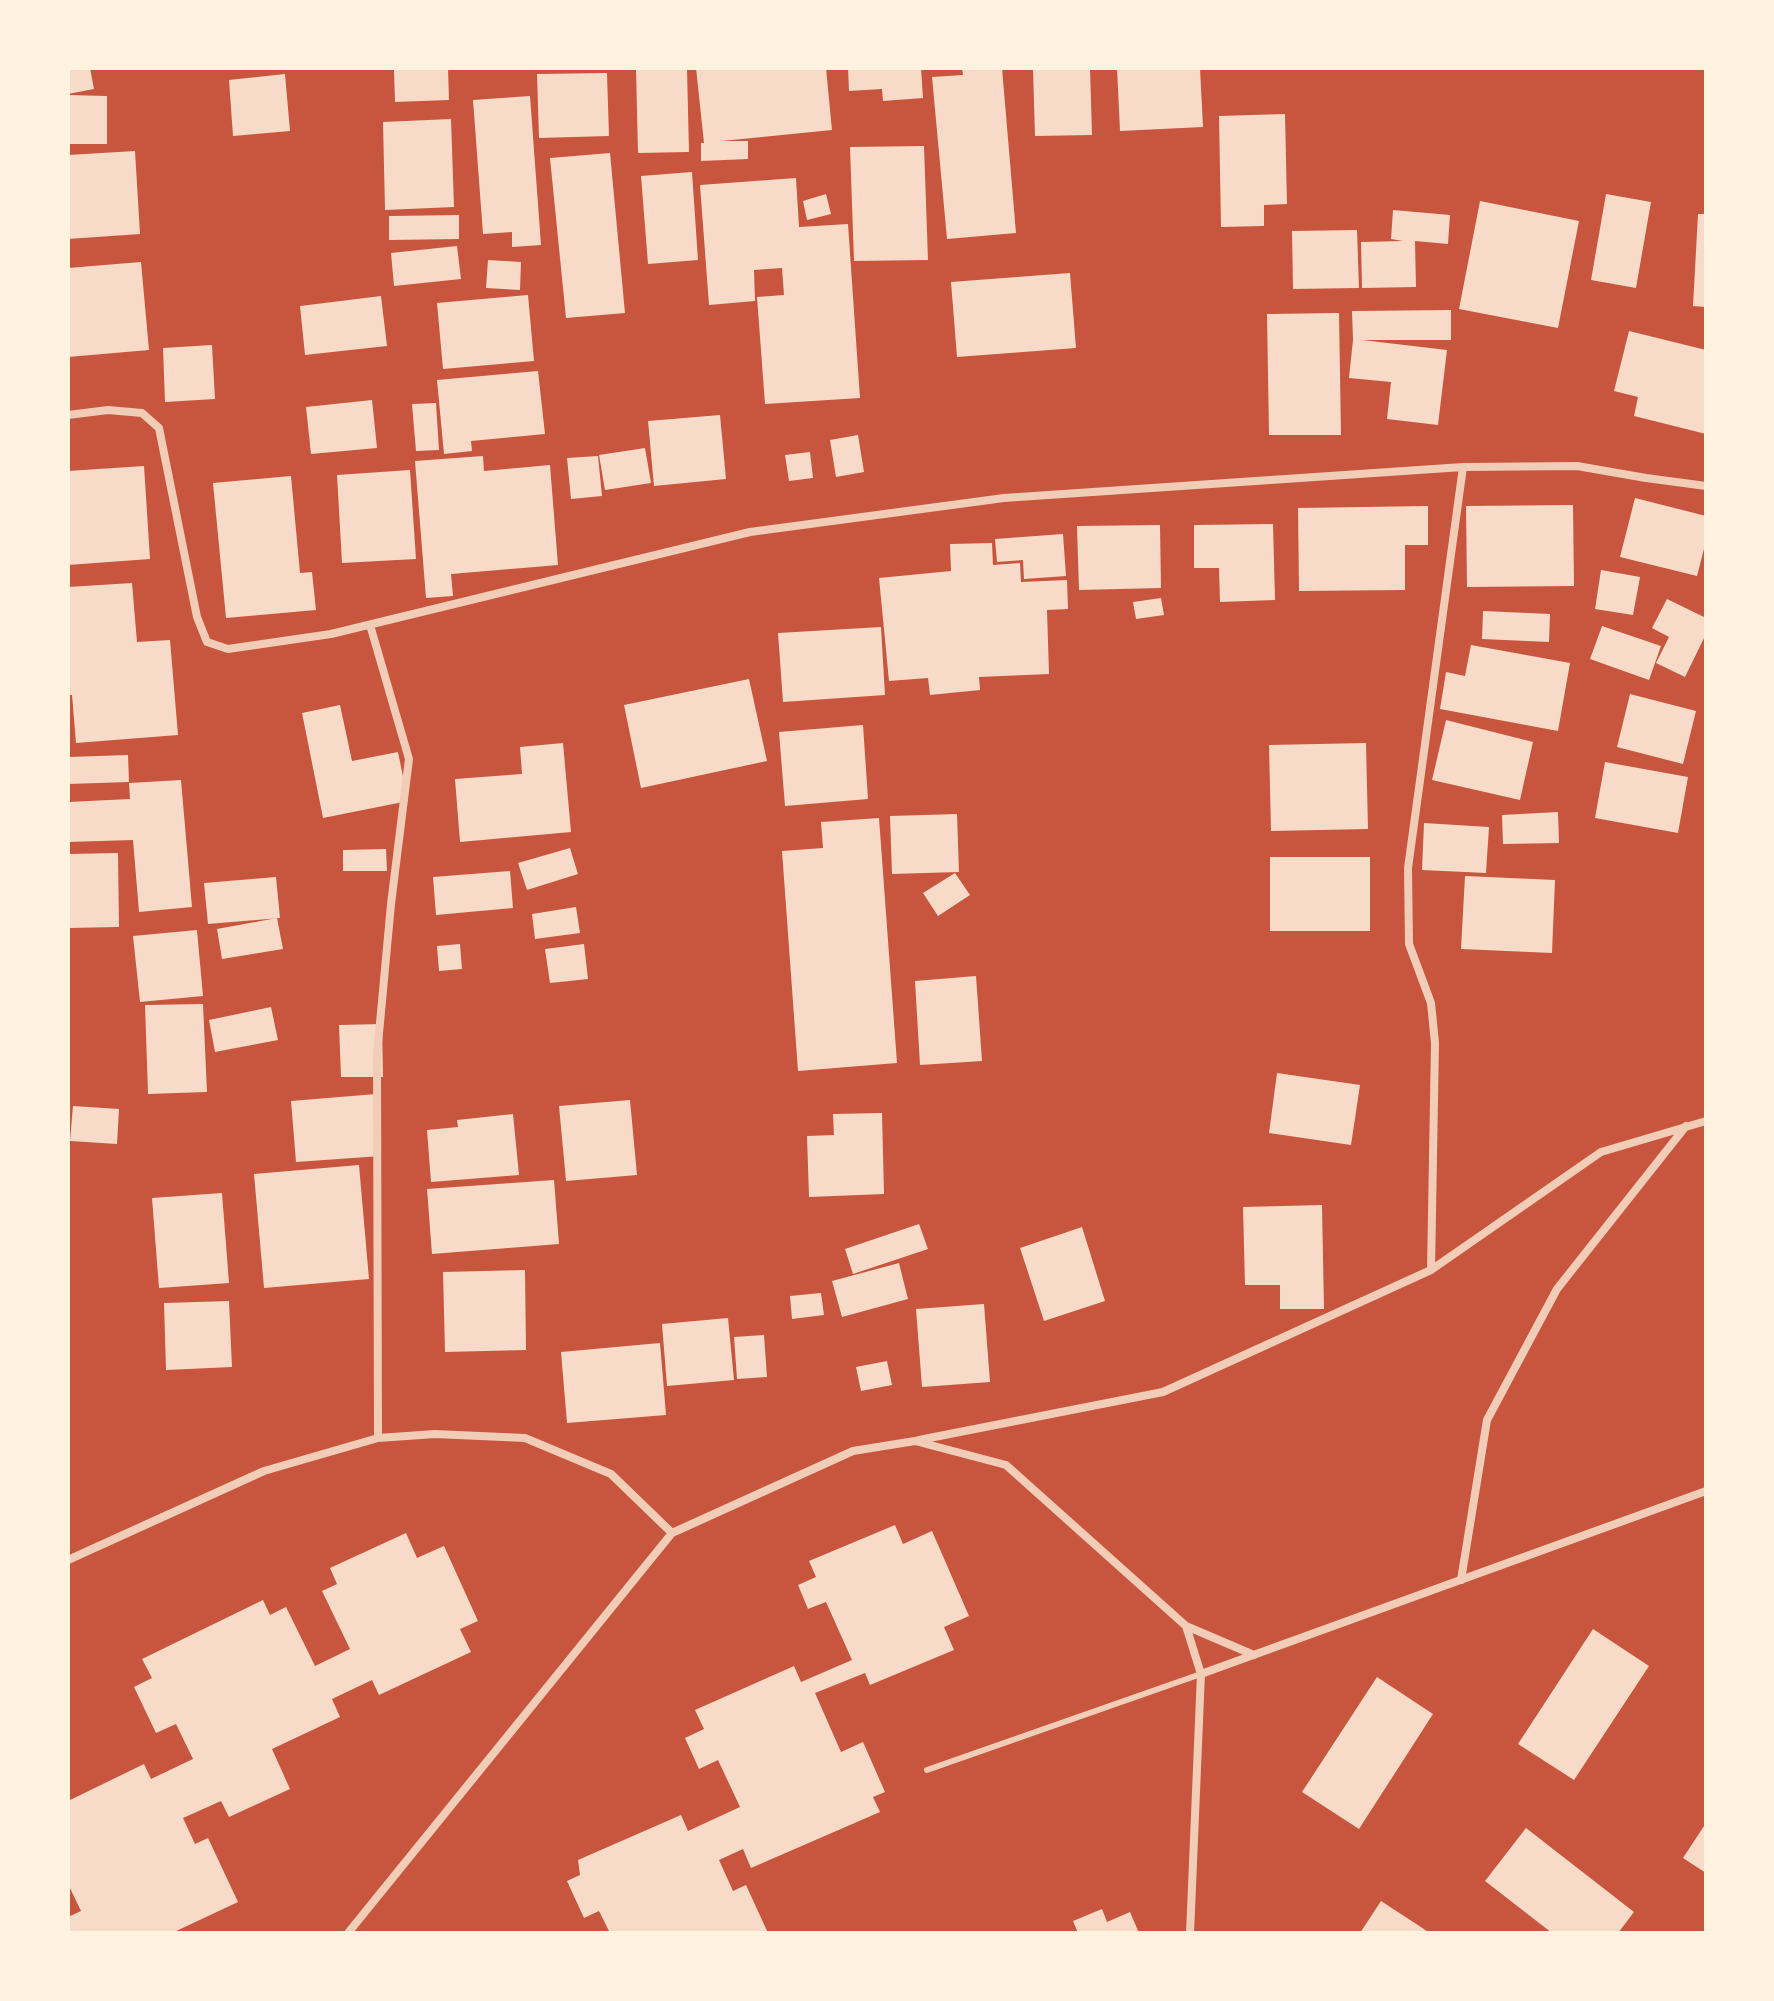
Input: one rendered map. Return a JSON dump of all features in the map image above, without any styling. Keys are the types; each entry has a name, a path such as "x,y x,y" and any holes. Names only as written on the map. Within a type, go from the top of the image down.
{"street":[{"path":"68,415 108,410 142,413 159,428 197,617 207,642 228,649 331,634 750,532 1004,498 1463,467 1577,466 1706,486"},
{"path":"159,428 170,427"},
{"path":"1431,1270 1435,1043 1431,1003 1409,944 1408,868 1463,467"},
{"path":"370,625 409,759 377,1055 378,1438"},
{"path":"348,1933 672,1533 853,1451 1163,1392 1431,1270 1601,1152 1706,1121"},
{"path":"1461,1580 1487,1420 1557,1289 1686,1126"},
{"path":"68,1560 264,1471 378,1438 435,1434 525,1438 611,1474 672,1533"},
{"path":"915,1441 1006,1465 1186,1626 1255,1655"},
{"path":"1201,1674 1706,1491"},
{"path":"1186,1626 1201,1674 1190,1933"}],"lane":[{"path":"927,1770 1201,1674"}],"building":[{"path":"68,68 90,68 94,89 68,94"},
{"path":"448,68 449,100 395,102 394,70"},
{"path":"636,68 687,68 689,152 638,153"},
{"path":"696,68 826,68 832,130 722,141 748,141 748,159 701,161 701,143 704,143"},
{"path":"848,68 921,68 923,98 883,101 882,89 849,91"},
{"path":"962,68 1002,68 1016,233 947,239 932,77 963,75"},
{"path":"1033,68 1090,68 1092,135 1035,136"},
{"path":"1117,68 1200,68 1203,127 1120,131"},
{"path":"607,73 609,136 539,138 537,74"},
{"path":"285,74 290,131 233,136 229,80"},
{"path":"68,95 107,96 107,144 68,144"},
{"path":"530,96 541,245 512,247 512,232 483,234 473,100"},
{"path":"1285,114 1287,204 1264,205 1264,226 1221,227 1219,116"},
{"path":"451,119 454,207 385,210 383,122"},
{"path":"924,146 928,260 854,261 850,147"},
{"path":"135,151 140,234 68,239 68,155"},
{"path":"610,153 625,313 566,318 550,158"},
{"path":"692,172 698,260 648,264 641,176"},
{"path":"796,178 799,227 848,224 860,398 765,404 757,297 784,295 782,268 754,270 755,301 709,305 700,185"},
{"path":"826,194 831,214 807,220 803,201"},
{"path":"1606,194 1651,202 1636,288 1591,280"},
{"path":"1480,201 1579,221 1558,328 1459,309"},
{"path":"1393,210 1450,215 1448,244 1415,241 1416,287 1362,288 1361,242 1403,241 1391,239"},
{"path":"1698,214 1706,214 1706,307 1693,306"},
{"path":"459,215 459,239 389,240 389,216"},
{"path":"1357,230 1359,288 1293,289 1292,231"},
{"path":"457,246 461,279 394,286 391,253"},
{"path":"488,260 521,262 520,290 486,288"},
{"path":"141,262 149,350 68,357 68,268"},
{"path":"1070,273 1076,348 957,357 951,282"},
{"path":"528,295 534,361 443,369 437,303"},
{"path":"381,296 387,346 305,355 300,306"},
{"path":"1451,310 1451,340 1362,340 1447,350 1438,425 1387,419 1391,382 1349,378 1352,311"},
{"path":"1339,313 1341,435 1269,435 1267,314"},
{"path":"1629,331 1706,350 1706,434 1634,416 1638,397 1614,391"},
{"path":"212,345 215,399 165,402 163,348"},
{"path":"538,371 545,434 471,441 472,451 444,454 437,380"},
{"path":"372,400 377,448 311,454 306,407"},
{"path":"436,403 439,450 416,451 412,404"},
{"path":"720,415 726,479 654,486 648,421"},
{"path":"858,435 864,472 836,477 830,440"},
{"path":"645,448 651,483 605,490 599,455"},
{"path":"810,452 813,478 789,481 785,455"},
{"path":"483,456 484,471 550,465 558,565 451,574 453,596 426,598 415,461"},
{"path":"598,456 602,496 571,499 567,458"},
{"path":"144,466 150,559 68,565 68,471"},
{"path":"410,470 416,559 342,563 337,475"},
{"path":"291,476 300,573 312,572 316,610 226,618 213,483"},
{"path":"1635,498 1706,516 1706,541 1697,576 1620,557"},
{"path":"1573,505 1574,586 1467,587 1466,506"},
{"path":"1428,506 1428,545 1405,545 1405,590 1299,591 1298,508"},
{"path":"1273,524 1275,600 1220,602 1219,568 1194,568 1194,525"},
{"path":"1160,525 1161,588 1079,590 1077,526"},
{"path":"1063,534 1066,576 1024,579 1023,560 997,562 995,539"},
{"path":"992,543 993,565 1020,563 1021,582 1067,580 1068,609 1047,610 1049,674 979,677 980,690 930,695 928,678 889,681 879,578 951,571 950,544"},
{"path":"1601,570 1640,577 1633,615 1595,609"},
{"path":"132,583 137,642 170,640 178,735 76,743 72,695 68,695 68,587"},
{"path":"1161,598 1164,615 1136,619 1133,602"},
{"path":"1667,599 1706,618 1706,634 1685,677 1656,663 1669,637 1652,628"},
{"path":"1483,611 1550,614 1549,642 1482,639"},
{"path":"1602,626 1661,646 1649,680 1590,659"},
{"path":"881,627 885,695 783,702 778,633"},
{"path":"1471,645 1570,663 1558,731 1440,709 1446,672 1465,676"},
{"path":"749,679 767,761 641,788 624,705"},
{"path":"1630,694 1696,711 1683,764 1617,747"},
{"path":"340,705 352,761 398,752 408,801 323,818 302,713"},
{"path":"1446,720 1533,742 1520,800 1432,780"},
{"path":"863,725 868,799 785,806 779,732"},
{"path":"563,743 571,832 460,842 455,779 522,774 520,747"},
{"path":"1366,743 1368,829 1271,831 1269,745"},
{"path":"128,755 129,782 68,784 68,757"},
{"path":"1605,762 1688,777 1678,833 1595,818"},
{"path":"181,780 192,907 139,912 133,840 68,842 68,802 130,799 129,783"},
{"path":"1558,812 1559,843 1503,844 1502,815"},
{"path":"957,814 959,872 892,874 890,816"},
{"path":"879,818 897,1063 798,1071 782,851 823,848 821,822"},
{"path":"1424,823 1489,827 1486,873 1422,870"},
{"path":"570,848 578,874 527,890 518,863"},
{"path":"386,849 387,871 343,871 343,850"},
{"path":"118,853 119,927 68,928 68,854"},
{"path":"1270,857 1370,857 1370,931 1270,931"},
{"path":"510,871 513,908 436,915 433,877"},
{"path":"955,873 970,895 938,916 923,893"},
{"path":"1465,876 1555,880 1552,953 1461,949"},
{"path":"276,877 280,918 208,924 204,883"},
{"path":"576,907 580,933 535,939 532,914"},
{"path":"277,918 283,949 222,959 217,929"},
{"path":"197,930 203,996 140,1002 133,936"},
{"path":"460,944 462,969 439,971 437,946"},
{"path":"584,944 588,979 550,983 545,949"},
{"path":"976,976 982,1061 920,1065 915,981"},
{"path":"203,1004 207,1092 148,1094 145,1005"},
{"path":"271,1007 278,1040 215,1052 209,1020"},
{"path":"382,1024 383,1077 341,1077 339,1025"},
{"path":"1277,1073 1360,1085 1351,1145 1269,1133"},
{"path":"376,1094 381,1156 296,1162 291,1101"},
{"path":"630,1100 637,1175 566,1181 559,1106"},
{"path":"73,1106 119,1109 117,1144 70,1141"},
{"path":"882,1113 884,1194 809,1197 807,1136 834,1135 833,1114"},
{"path":"513,1114 519,1175 431,1182 427,1130 458,1127 457,1120"},
{"path":"359,1165 369,1279 264,1288 254,1174"},
{"path":"554,1180 559,1244 432,1254 427,1189"},
{"path":"222,1193 229,1283 159,1288 152,1198"},
{"path":"1322,1205 1324,1309 1280,1309 1280,1285 1245,1285 1243,1207"},
{"path":"919,1224 928,1249 853,1274 845,1249"},
{"path":"1082,1227 1105,1301 1044,1321 1020,1248"},
{"path":"899,1263 908,1299 842,1317 832,1281"},
{"path":"525,1270 526,1350 445,1352 443,1272"},
{"path":"821,1293 824,1315 792,1319 790,1296"},
{"path":"229,1301 232,1367 166,1370 164,1303"},
{"path":"984,1304 990,1382 922,1387 916,1309"},
{"path":"728,1318 734,1380 667,1386 662,1324"},
{"path":"764,1335 767,1377 737,1379 734,1337"},
{"path":"660,1343 666,1415 567,1423 561,1352"},
{"path":"887,1361 892,1385 861,1391 856,1367"},
{"path":"895,1525 903,1544 932,1531 969,1616 944,1627 954,1650 870,1685 865,1673 815,1693 841,1752 863,1742 885,1792 873,1797 880,1812 751,1868 743,1849 719,1860 733,1891 746,1885 768,1933 610,1933 599,1911 584,1918 567,1881 580,1875 578,1860 681,1815 688,1831 740,1807 718,1760 699,1769 685,1738 704,1729 695,1710 794,1666 801,1682 852,1660 826,1602 808,1609 798,1585 816,1577 809,1561"},
{"path":"406,1533 417,1558 444,1546 478,1621 460,1629 471,1652 379,1695 372,1680 332,1699 340,1717 272,1749 290,1789 229,1817 221,1801 183,1818 195,1844 208,1838 238,1902 172,1933 68,1933 68,1917 81,1911 68,1884 68,1801 144,1764 151,1779 193,1759 176,1724 156,1733 134,1687 152,1678 142,1659 263,1600 270,1615 286,1607 315,1666 350,1649 322,1591 337,1584 330,1568"},
{"path":"1593,1629 1649,1666 1574,1780 1518,1744"},
{"path":"1377,1677 1433,1714 1359,1829 1302,1792"},
{"path":"1706,1823 1706,1873 1683,1858"},
{"path":"1526,1828 1634,1912 1618,1933 1552,1933 1485,1881"},
{"path":"1381,1901 1430,1933 1360,1933"},
{"path":"1102,1909 1107,1922 1130,1912 1139,1933 1078,1933 1073,1921"}]}
